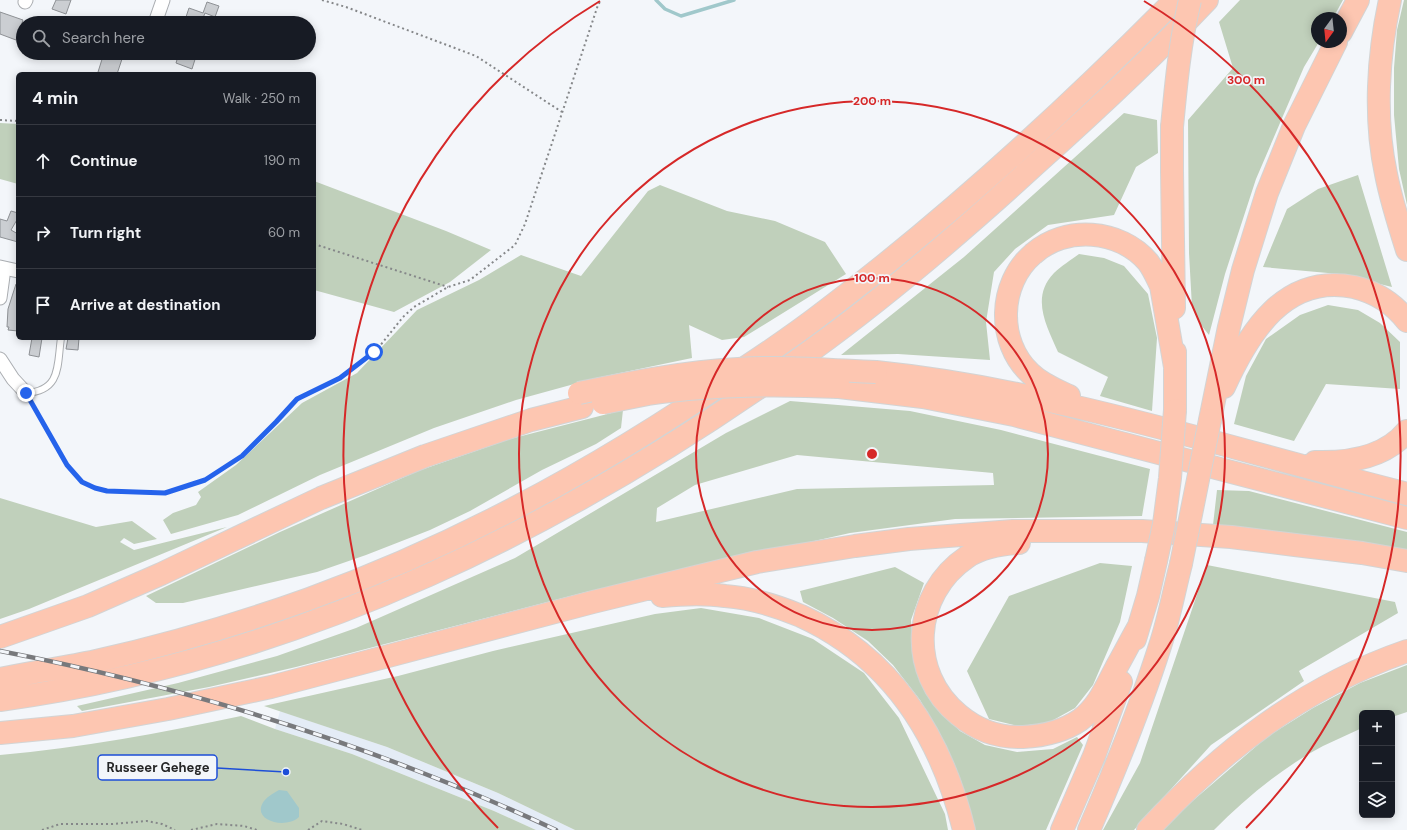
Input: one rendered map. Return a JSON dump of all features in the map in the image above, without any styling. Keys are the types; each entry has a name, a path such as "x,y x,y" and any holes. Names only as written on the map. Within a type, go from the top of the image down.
{"highway":[{"path":"0,679 91,662 180,640 254,618 310,599 430,550 518,507 583,472 691,406 807,325 868,278 973,191 1112,64 1175,0"},
{"path":"1062,830 1094,756 1128,664 1148,596 1164,524 1170,478 1175,410 1172,127 1176,78 1184,26 1190,0"},
{"path":"0,700 101,683 160,669 244,645 312,623 444,569 523,530 593,492 668,448 738,402 818,346 883,295 986,210 1120,88 1207,0"},
{"path":"1347,21 1358,0"},
{"path":"1390,0 1383,45 1379,87 1381,130 1385,172 1392,202 1407,250"},
{"path":"1089,830 1118,764 1161,645 1181,564 1229,327 1243,270 1267,193 1294,126 1333,48"},
{"path":"1130,420 1072,398 1044,384 1030,373 1020,362 1007,331 1006,303 1008,292 1021,267 1033,254 1057,239 1072,235 1088,234 1104,236 1119,241 1141,255 1156,274 1161,286 1175,367"},
{"path":"1210,420 1227,381 1252,335 1263,320 1273,310 1285,300 1298,293 1314,287 1331,285 1362,289 1376,294 1392,305 1407,321"},
{"path":"580,400 638,380 693,372 740,368 790,368 876,372 948,381 1021,394 1130,420 1407,494"},
{"path":"0,637 88,606 161,574 321,498 425,456 472,426 548,401 580,400 724,387 772,385 839,387 923,397 1014,415 1407,518"},
{"path":"1282,460 1333,463 1370,456 1385,450 1401,439 1407,431"},
{"path":"0,733 72,726 121,718 271,687 593,602 757,562 909,539 1013,531 1142,531 1231,537 1407,561"},
{"path":"1139,626 1100,700 1080,720 1065,728 1032,737 1014,737 992,733 979,729 968,722 953,710 940,696 930,678 924,660 922,640 924,623 930,601 938,586 948,573 968,556 982,550 1004,544 1142,531"},
{"path":"593,602 691,594 726,596 748,599 774,606 791,612 828,630 859,651 874,664 910,705 932,743 944,768 953,790 964,830"},
{"path":"1148,830 1177,798 1220,760 1252,734 1283,712 1313,693 1350,674 1407,651"}],"street":[{"path":"157,16 163,0"},
{"path":"0,268 16,271"},
{"path":"0,268 3,276 0,298"},
{"path":"0,358 12,379 26,393"}],"lane":[{"path":"26,393 42,389 53,380 59,366 61,340"}],"path":[{"path":"322,0 346,7 476,56 562,112"},
{"path":"26,393 67,465 82,482 95,488 107,491 165,493 205,480 242,456 297,399 340,378 374,352 403,317 414,307 448,287 470,280 515,245 525,224 598,5 601,0"},
{"path":"0,120 16,121"},
{"path":"316,245 448,287"},
{"path":"42,830 60,824 113,824 147,821 162,824 174,830"},
{"path":"308,830 322,821 343,824 362,830"},
{"path":"191,830 216,824 244,826 258,830"}],"shaded area":[{"path":"280,711 387,747 498,793 575,830 536,830 494,811 352,754 275,729"}],"green space":[{"path":"1240,0 1343,0 1336,12 1311,12 1311,48 1315,48 1304,67 1256,179 1225,274 1209,335 1201,325 1192,307 1189,253 1188,120 1233,68 1219,22"},
{"path":"1404,0 1407,0 1407,205 1399,169 1394,115 1394,68 1397,30"},
{"path":"1124,113 1157,120 1158,153 1136,167 1114,215 1048,225 1015,249 994,272 986,322 990,360 898,354 841,355 964,257"},
{"path":"0,123 16,124 16,183 0,179"},
{"path":"1358,175 1392,287 1339,274 1263,267 1287,209 1318,189"},
{"path":"316,182 446,231 491,250 450,282 394,312 316,291"},
{"path":"660,185 727,211 775,221 825,242 846,274 744,337 722,340 689,325 692,358 596,378 516,400 434,428 320,475 238,515 171,534 163,520 173,513 196,505 201,497 198,492 236,465 302,403 357,373 417,310 479,280 521,255 581,276 648,191"},
{"path":"1079,254 1104,258 1124,266 1148,294 1157,338 1152,411 1100,396 1108,377 1058,352 1049,332 1043,312 1043,292 1054,273"},
{"path":"1328,305 1358,310 1380,323 1400,342 1400,389 1326,384 1294,441 1234,424 1246,376 1266,339 1300,315"},
{"path":"790,401 910,411 1001,430 1150,469 1142,516 955,519 850,533 586,592 296,667 209,687 82,711 77,706 178,683 277,656 356,628 515,558 726,433","holes":["797,455 993,473 994,485 797,489 656,522 657,508 695,485"]},
{"path":"623,410 621,428 596,444 542,470 470,511 430,530 366,555 317,572 183,603 156,603 146,596 280,532 418,471 510,439"},
{"path":"1217,490 1249,491 1407,532 1407,552 1213,525"},
{"path":"0,498 96,527 132,521 157,539 134,544 124,538 120,542 134,550 227,527 29,609 0,619"},
{"path":"1100,563 1132,566 1120,622 1093,685 1075,708 1048,723 1018,726 989,719 967,671 1009,596"},
{"path":"1207,565 1395,602 1398,613 1299,671 1304,681 1211,745 1134,830 1103,830 1140,763"},
{"path":"895,567 924,583 911,620 914,657 933,703 960,731 985,745 1017,752 1053,749 1077,737 1083,745 1046,830 974,830 940,736 920,700 893,665 868,641 833,618 803,602 800,591"},
{"path":"701,608 759,618 813,639 864,673 899,718 945,814 948,830 575,830 498,793 387,747 264,706 398,676 493,651 655,614"},
{"path":"1407,665 1407,712 1395,716 1395,710 1359,710 1359,729 1308,754 1279,773 1239,806 1214,830 1163,830 1189,804 1267,737 1313,708 1360,683"},
{"path":"241,716 275,729 352,754 494,811 536,830 0,830 0,755 121,739"}],"water":[{"path":"279,790 287,791 299,808 299,817 293,821 278,823 265,818 262,813 261,808 264,801"}],"building":[{"path":"56,0 71,0 66,14 52,9"},
{"path":"207,2 219,6 215,16 205,13 204,16 186,16 189,8 203,13"},
{"path":"0,12 16,18 16,40 0,34"},
{"path":"102,60 122,60 118,72 98,72"},
{"path":"177,60 195,60 192,69 176,63"},
{"path":"11,211 16,212 16,221 11,230 16,233 16,241 0,237 0,219 7,221"},
{"path":"16,284 16,331 8,330 8,309"},
{"path":"32,340 42,340 39,357 29,355"},
{"path":"68,340 79,340 78,350 66,349"}],"waterway":[{"path":"656,0 665,9 681,16 734,0"}],"railway":[{"path":"0,651 143,683 283,723 421,772 556,830"}],"place":[{"name":"Russeer Gehege","path":"286,772"}],"route":[{"path":"26,393 67,465 82,482 95,488 107,491 165,493 205,480 242,456 297,399 340,378 374,352"}]}
